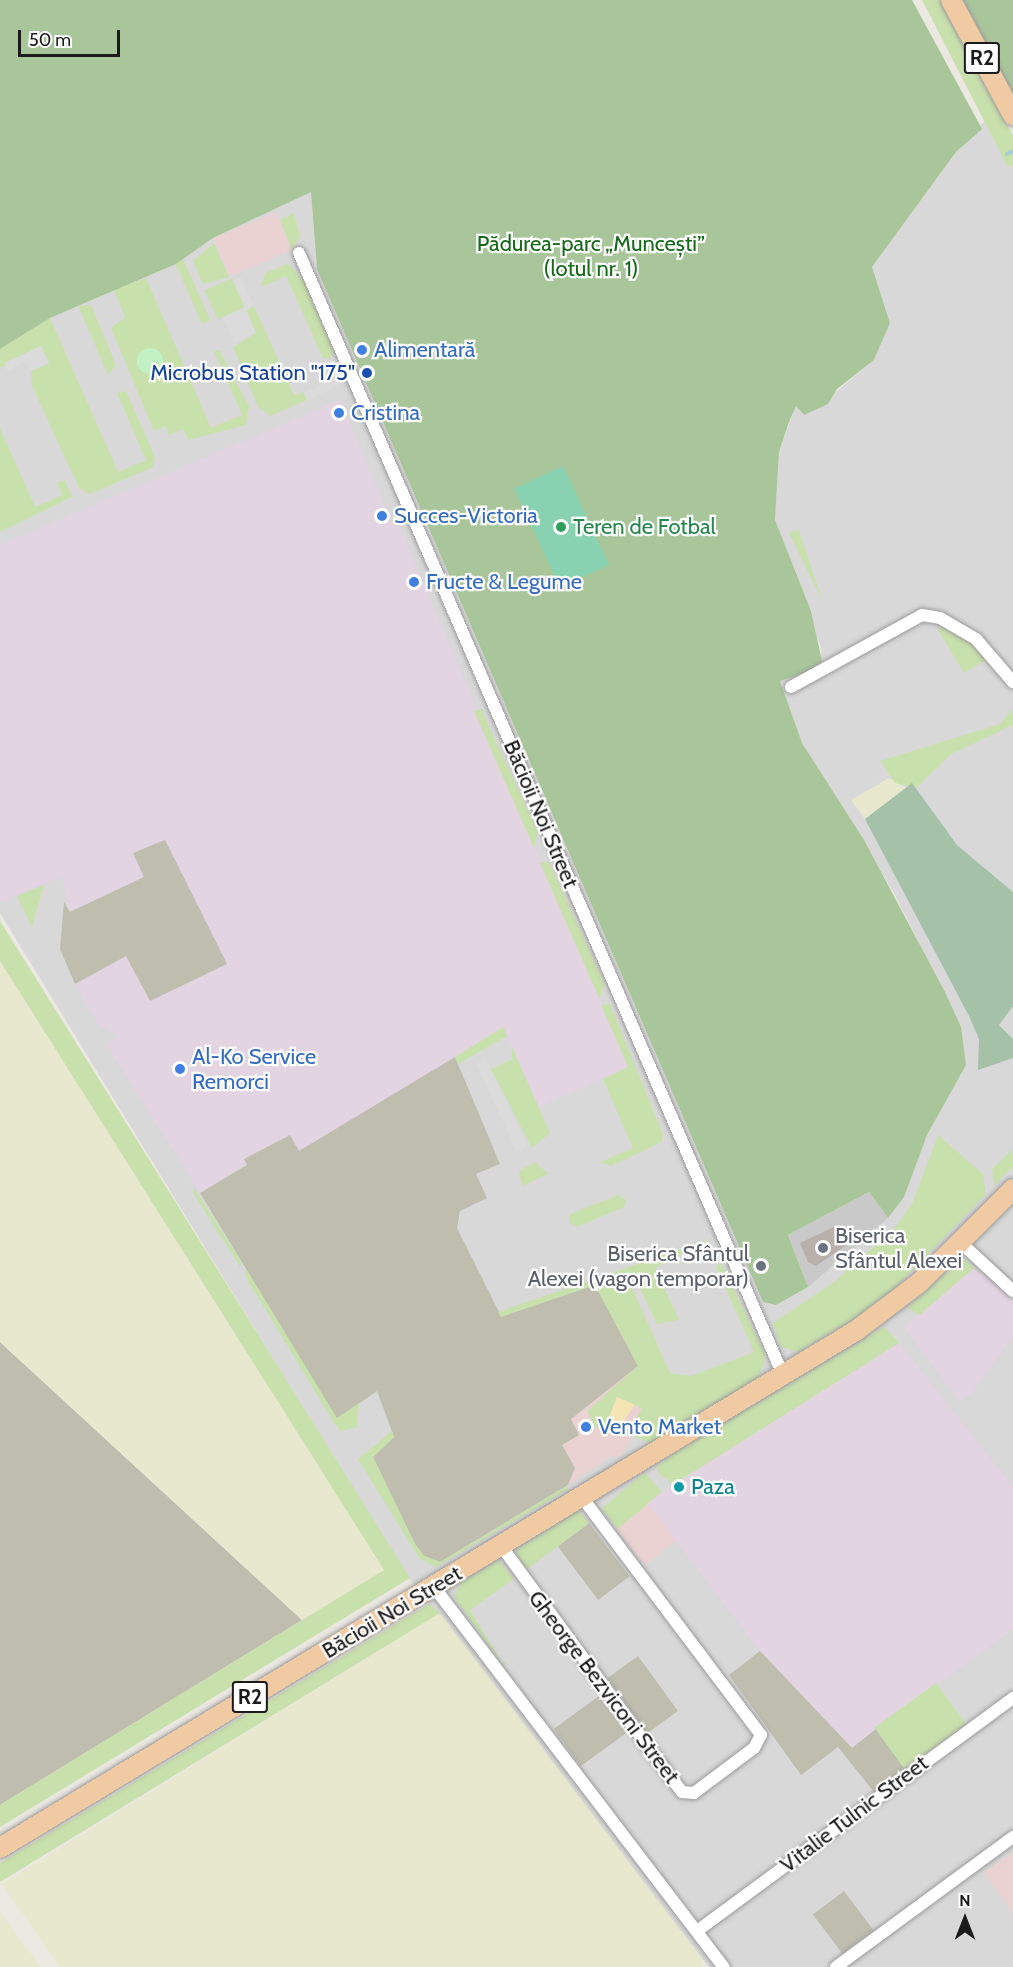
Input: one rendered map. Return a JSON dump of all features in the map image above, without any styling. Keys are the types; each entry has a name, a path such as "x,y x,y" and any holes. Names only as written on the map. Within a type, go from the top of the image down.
{"main road":[{"name":"R2","path":"951,0 1013,115"},
{"name":"Băcioii Noi Street","path":"0,1848 502,1547 581,1496 885,1311 1013,1189"}],"street":[{"name":"Băcioii Noi Street","path":"299,253 783,1375"},
{"path":"791,687 922,615 940,618 976,639 1013,682"},
{"path":"960,1242 1013,1291"},
{"name":"Gheorge Bezviconi Street","path":"502,1547 682,1792 694,1793 754,1748 761,1735 581,1496"},
{"path":"434,1587 697,1931 713,1961 724,1967"},
{"name":"Vitalie Tulnic Street","path":"697,1931 1013,1698"},
{"path":"836,1967 1013,1837"}],"shaded area":[{"path":"997,107 1013,136 1013,1967 709,1967 402,1569 0,913 0,349 50,318 176,264 213,238 311,191 317,269 763,1302 776,1305 904,1197 961,1027 894,893 802,743 785,702 780,681 818,669 822,651 775,520 779,452 796,405 830,397 874,360 890,323 872,267 956,152"},
{"path":"276,212 292,250 229,276 213,239"},
{"path":"241,277 254,306 246,310 256,333 234,343 223,317 245,307 233,281"},
{"path":"41,346 49,363 31,371 26,362 7,371 4,363"},
{"path":"343,373 347,381 308,401 304,393"},
{"path":"340,400 392,524 400,528 628,1067 539,1107 503,1028 299,1152 290,1135 200,1193 106,1044 120,1036 98,1025 75,984 127,956 150,1001 162,994 165,840 133,853 144,877 69,912 62,877 0,902 0,545"},
{"path":"165,840 227,964 150,1001 126,956 75,984 60,949 64,902 70,912 144,877 133,853"},
{"path":"455,1057 500,1164 476,1174 487,1198 460,1211 457,1228 501,1316 595,1285 638,1366 571,1419 579,1435 562,1445 575,1468 568,1485 440,1562 424,1556 415,1544 373,1457 394,1437 377,1391 337,1419 200,1193 247,1165 244,1159 290,1135 299,1151"},
{"path":"486,1059 527,1147 517,1152 476,1064"},
{"path":"869,1192 888,1218 808,1287 788,1235"},
{"path":"974,1268 1013,1300 1013,1336 972,1393 959,1401 904,1327"},
{"path":"0,1342 302,1620 0,1805"},
{"path":"899,1343 1013,1487 1013,1629 852,1748 773,1668 646,1502"},
{"path":"638,1366 657,1402 619,1458 613,1455 568,1485 575,1468 562,1444 579,1435 571,1419"},
{"path":"646,1502 676,1541 645,1565 614,1527"},
{"path":"589,1523 629,1577 598,1600 558,1546"},
{"path":"760,1651 852,1748 876,1729 907,1767 874,1792 838,1747 801,1775 729,1675"},
{"path":"638,1656 678,1711 647,1733 607,1678"},
{"path":"599,1696 626,1733 581,1766 554,1729"},
{"path":"1013,1852 1013,1913 984,1873"},
{"path":"844,1891 873,1930 842,1954 813,1914"}],"green space":[{"name":"Pădurea-parc „Muncești” (lotul nr. 1)","path":"0,0 912,0 982,129 956,152 872,267 890,323 874,360 837,389 828,404 804,415 796,406 789,422 779,452 775,520 811,611 822,661 818,669 780,681 802,743 864,840 945,992 961,1027 966,1065 927,1135 904,1197 888,1218 869,1192 788,1235 808,1287 776,1305 763,1302 317,269 311,192 213,238 176,264 50,318 0,349"},
{"path":"922,0 940,0 1013,136 1013,165 1008,167"},
{"path":"962,0 1013,0 1013,97"},
{"path":"294,213 300,236 292,250 280,220"},
{"path":"214,243 229,277 203,284 193,261"},
{"path":"183,259 210,320 202,324 175,263"},
{"path":"288,264 306,282 336,350 329,359 323,358 286,276 261,287 265,273"},
{"path":"146,278 211,428 242,415 214,351 219,350 249,406 246,425 188,440 183,429 169,435 166,426 154,431 111,328 125,317 114,290"},
{"path":"232,278 245,307 218,319 205,290"},
{"path":"91,305 116,365 108,375 78,306"},
{"path":"254,306 294,395 303,392 307,400 270,416 258,407 233,347 256,333 246,309"},
{"path":"50,318 118,472 146,460 117,393 126,391 155,457 153,467 90,494 79,488 32,386 31,371 49,363 41,346 0,368 0,349"},
{"path":"150,348 159,352 163,361 159,370 150,374 141,370 137,361 141,352"},
{"path":"0,428 35,507 62,495 57,483 65,480 72,497 0,532"},
{"name":"Teren de Fotbal","path":"563,466 609,565 560,588 514,489"},
{"path":"799,530 801,537 823,602 789,533"},
{"path":"944,626 978,647 989,658 964,673 938,630"},
{"path":"481,709 538,832 534,848 474,711"},
{"path":"1013,709 1013,725 951,754 916,788 895,783 880,761 1000,724"},
{"path":"889,778 907,788 865,819 851,800"},
{"path":"912,783 957,845 1013,892 1013,1006 999,1025 1013,1039 1013,1058 978,1070 979,1039 969,1016 865,819"},
{"path":"549,862 605,985 599,998 540,863"},
{"path":"44,885 32,927 17,896"},
{"path":"0,921 410,1578 0,1827 0,1805 384,1570 0,961"},
{"path":"0,961 384,1570 302,1620 0,1342"},
{"path":"610,1004 663,1134 662,1142 611,1166 600,1162 633,1148 603,1079 628,1067 601,1005"},
{"path":"503,1027 507,1036 458,1064 455,1057"},
{"path":"512,1047 550,1133 532,1148 491,1069 512,1059"},
{"path":"938,1135 983,1174 986,1194 894,1289 854,1319 798,1352 781,1347 773,1323 834,1282 895,1228 913,1202"},
{"path":"1013,1149 1013,1166 994,1186 992,1169"},
{"path":"535,1162 548,1174 522,1186 519,1171"},
{"path":"194,1188 241,1261 240,1267 193,1193"},
{"path":"618,1195 626,1200 624,1207 577,1227 569,1222 570,1214"},
{"path":"713,1238 655,1268 679,1320 657,1324 635,1278 628,1279 670,1373 691,1376 754,1352 716,1267 721,1263 765,1353 764,1364 758,1378 652,1444 626,1433 642,1409 635,1405 617,1397 607,1422 619,1427 614,1431 595,1427 587,1411 638,1366 595,1285 501,1317 498,1312"},
{"path":"963,1257 974,1268 919,1315 907,1308"},
{"path":"246,1269 337,1418 359,1403 357,1427 341,1431 334,1423 245,1276"},
{"path":"884,1327 899,1343 674,1484 659,1474 657,1466 676,1452"},
{"path":"392,1431 394,1437 373,1457 415,1544 424,1556 440,1562 568,1485 567,1490 436,1567 419,1558 358,1459"},
{"path":"645,1472 662,1492 618,1529 601,1509"},
{"path":"578,1511 589,1523 525,1571 516,1550"},
{"path":"498,1560 514,1579 470,1610 511,1677 454,1597 461,1582"},
{"path":"429,1604 440,1613 0,1882 0,1863"},
{"path":"440,1613 703,1960 702,1967 60,1967 2,1884"},
{"path":"936,1683 966,1724 904,1769 875,1728"},
{"path":"0,1911 40,1967 0,1967"}],"sand":[{"path":"617,1397 635,1405 619,1427 607,1422"}],"building":[{"name":"Biserica Sfântul Alexei","path":"834,1227 845,1246 816,1266 808,1262 800,1243"}],"waterway":[{"path":"1007,154 1013,151"}],"place":[{"name":"Alimentară","path":"362,350"},
{"name":"Microbus Station \"175\"","path":"367,373"},
{"name":"Cristina","path":"339,413"},
{"name":"Succes-Victoria","path":"382,516"},
{"name":"Teren de Fotbal","path":"561,527"},
{"name":"Fructe & Legume","path":"414,582"},
{"name":"Al-Ko Service Remorci","path":"180,1069"},
{"name":"Biserica Sfântul Alexei","path":"823,1248"},
{"name":"Biserica Sfântul Alexei (vagon temporar)","path":"761,1266"},
{"name":"Vento Market","path":"586,1427"},
{"name":"Paza","path":"679,1487"}]}
